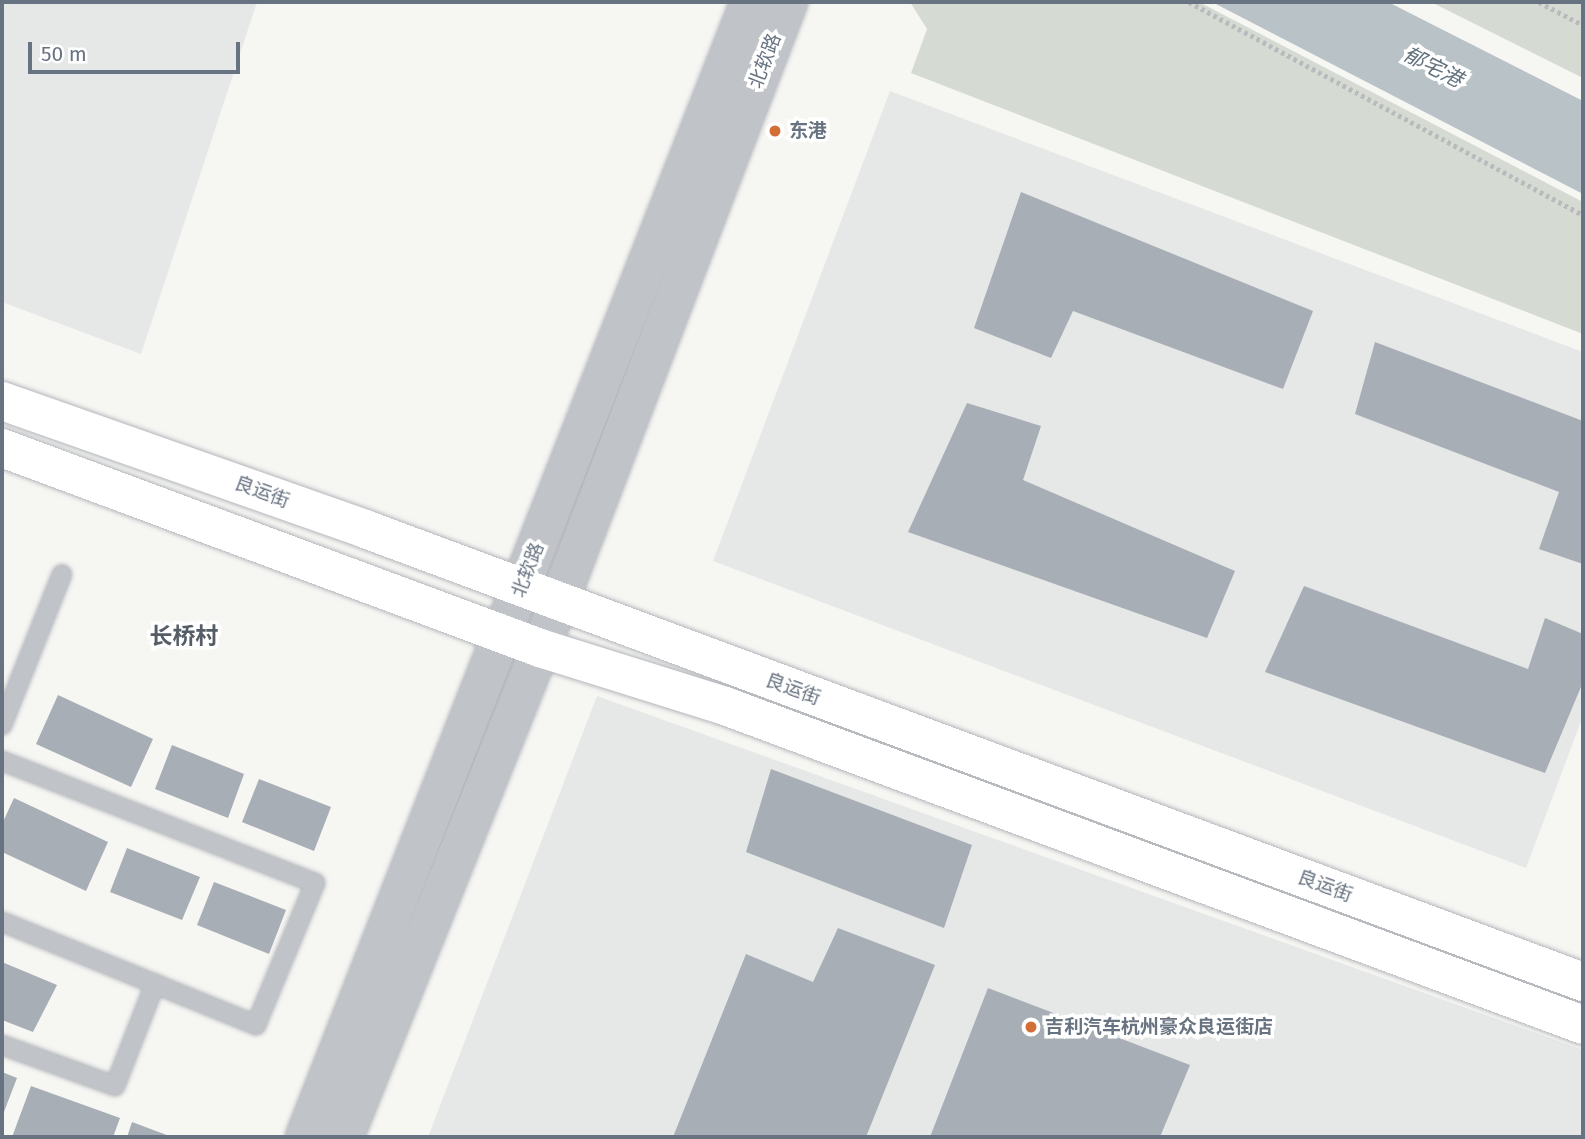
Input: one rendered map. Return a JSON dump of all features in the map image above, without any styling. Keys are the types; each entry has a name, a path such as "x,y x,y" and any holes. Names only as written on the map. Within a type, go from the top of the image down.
{"main road":[{"name":"良运街","path":"2,401 521,588 558,604 1583,982"},
{"name":"良运街","path":"2,448 504,632 540,648 725,706 1583,1025"}],"street":[{"name":"北软路","path":"305,1137 750,2"},
{"name":"北软路","path":"344,1137 558,604 788,2"}],"lane":[{"path":"2,725 62,575"},
{"path":"2,761 315,883 256,1025 2,922"},
{"path":"2,1045 115,1086 155,984"}],"path":[{"path":"1189,2 1583,215"},
{"path":"1538,2 1583,25"}],"shaded area":[{"path":"2,2 257,2 141,354 2,302"},
{"path":"910,2 1199,2 1583,202 1583,334 911,73 927,29"},
{"path":"1431,2 1583,2 1583,78"},
{"path":"890,91 1583,352 1583,716 1526,868 713,561"},
{"path":"597,696 1583,1050 1583,1137 428,1137"}],"water":[{"name":"郁宅港","path":"1212,2 1388,2 1583,101 1583,194"}],"building":[{"path":"1021,192 1313,311 1283,389 1073,311 1051,358 974,328"},
{"path":"1375,342 1583,421 1583,564 1539,549 1559,492 1355,414"},
{"path":"967,403 1041,426 1023,480 1235,571 1207,638 908,532"},
{"path":"1304,586 1528,669 1545,618 1583,634 1583,682 1545,773 1265,672"},
{"path":"58,695 153,739 131,787 36,744"},
{"path":"172,745 244,774 228,818 155,789"},
{"path":"771,769 972,845 944,928 746,852"},
{"path":"259,779 331,807 314,851 242,822"},
{"path":"14,798 108,842 86,891 2,852 2,824"},
{"path":"127,848 200,877 182,920 110,892"},
{"path":"214,882 286,910 269,954 197,925"},
{"path":"838,928 935,965 866,1137 673,1137 746,954 813,982"},
{"path":"2,962 57,985 33,1032 2,1020"},
{"name":"吉利汽车杭州豪众良运街店","path":"988,988 1190,1065 1160,1137 930,1137"},
{"path":"2,1072 17,1078 2,1117"},
{"path":"31,1086 120,1118 113,1137 12,1137"},
{"path":"132,1122 172,1137 127,1137"}],"place":[{"name":"东港","path":"775,131"},
{"name":"吉利汽车杭州豪众良运街店","path":"1031,1027"}],"district":[{"name":"长桥村","path":"184,636"}]}
